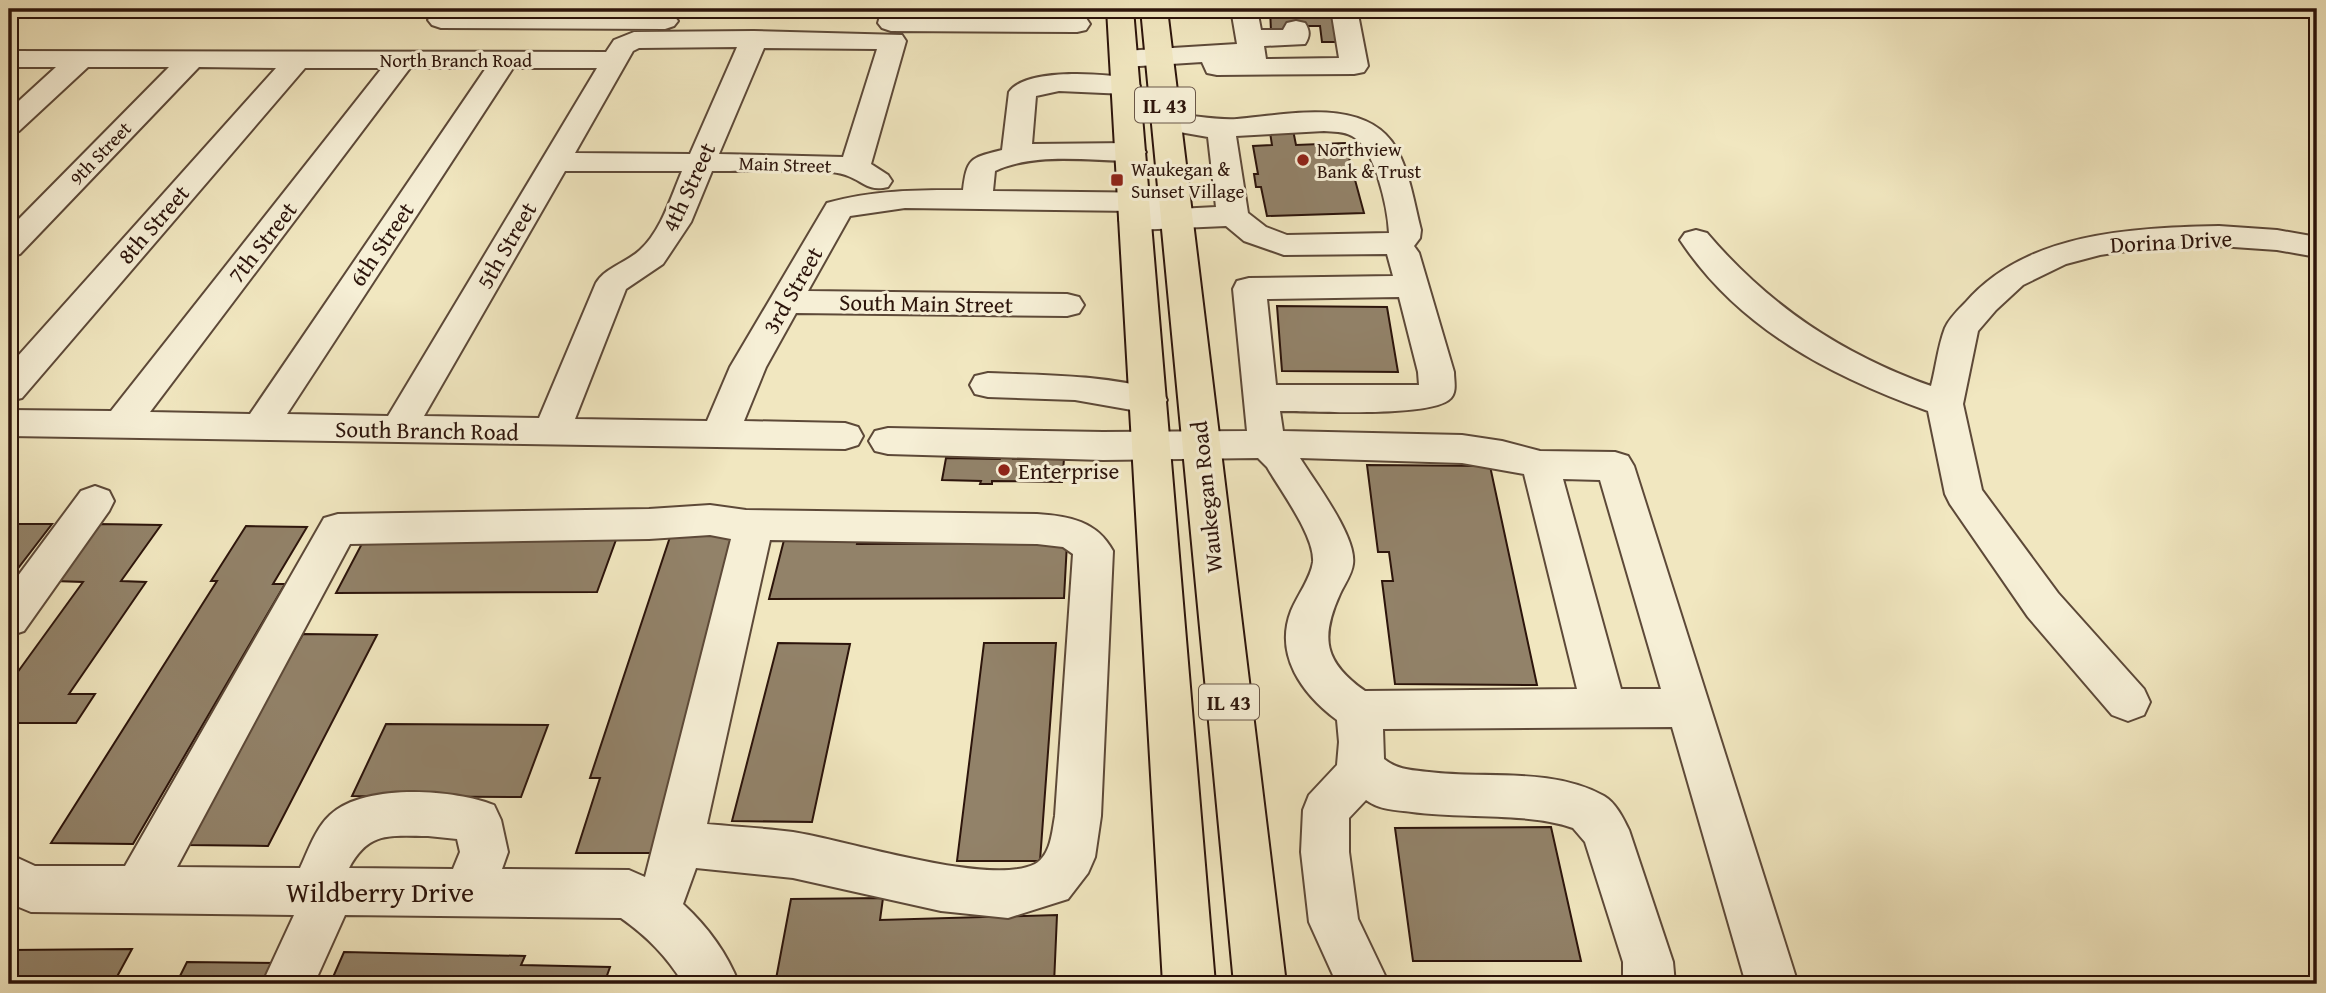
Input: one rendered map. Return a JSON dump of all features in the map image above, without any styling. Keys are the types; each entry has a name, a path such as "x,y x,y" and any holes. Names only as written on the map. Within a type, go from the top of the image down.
{"main road":[{"name":"Waukegan Road","path":"1120,9 1189,984"},
{"name":"Waukegan Road","path":"1154,9 1259,984"}],"street":[{"path":"450,9 441,20 681,15 893,24"},
{"path":"1244,9 1251,52"},
{"path":"1251,52 1354,66 1344,9"},
{"path":"615,60 623,46 634,40 754,39 893,24 1025,17 1077,24"},
{"path":"855,167 893,24"},
{"path":"1016,153 1023,92 1034,85 1053,84 1125,65 1160,52 1213,53 1217,67 1251,52 1296,38 1296,29"},
{"name":"4th Street","path":"551,432 612,283 652,257 675,222 754,39"},
{"name":"North Branch Road","path":"9,59 615,60"},
{"path":"9,125 81,59"},
{"name":"9th Street","path":"9,247 191,60"},
{"name":"8th Street","path":"9,389 297,60"},
{"name":"7th Street","path":"121,424 402,60"},
{"name":"5th Street","path":"398,430 615,60"},
{"name":"6th Street","path":"259,428 504,61"},
{"path":"905,199 977,200 1134,211 1175,210 1233,216 1255,234 1284,245 1395,243 1404,238 1405,230 1384,152 1362,127 1338,123 1286,123 1221,129 1167,122"},
{"path":"1221,129 1233,216"},
{"path":"977,200 981,167 995,158 1016,153 1131,152"},
{"name":"Main Street","path":"556,162 822,163 855,167 905,199"},
{"name":"3rd Street","path":"720,434 748,367 838,210 853,205 905,199"},
{"name":"Dorina Drive","path":"2128,702 2043,605 1964,494 1945,404 1962,328 1984,302 2011,278 2055,257 2098,245 2154,237 2219,236 2277,240 2317,247"},
{"path":"1696,240 1719,270 1784,328 1865,374 1945,404"},
{"path":"988,385 1075,388 1151,422 1199,432 1263,420 1426,397 1437,391 1436,372 1403,253 1395,243"},
{"path":"1411,286 1249,289 1263,420 1280,457 1331,543 1333,564 1311,612 1306,638 1312,666 1332,692 1357,710 1687,708"},
{"name":"South Main Street","path":"785,302 1067,305"},
{"path":"1263,420 1503,455 1540,465 1615,467 1772,984"},
{"name":"South Branch Road","path":"9,422 845,436"},
{"path":"888,441 1151,422"},
{"path":"1540,465 1604,708"},
{"path":"9,619 94,501"},
{"path":"139,888 338,529 649,524 710,520 746,525 1037,529 1067,532 1087,541 1093,551 1078,816 1071,857 1051,883 1008,894 941,888 793,855 678,844"},
{"path":"655,912 664,893 678,844 751,539 746,525"},
{"path":"1357,710 1363,740 1362,769 1343,794 1326,810 1325,852 1334,922 1363,984"},
{"path":"1362,769 1386,788 1450,796 1501,796 1566,804 1588,812 1605,830 1648,962 1649,984"},
{"path":"288,984 346,831 376,816 448,815 477,820 484,852 469,891"},
{"name":"Wildberry Drive","path":"9,877 31,889 629,894 655,912 685,940 713,984"}],"building":[{"path":"467,9 671,9 668,14 463,13"},
{"path":"1270,9 1314,9 1315,17 1338,17 1342,42 1322,42 1320,26 1286,26 1287,31 1271,31"},
{"name":"Northview Bank & Trust","path":"1292,125 1296,145 1345,143 1364,213 1267,216 1261,187 1256,187 1254,174 1258,174 1253,146 1272,145 1269,126"},
{"path":"1277,306 1387,307 1398,372 1282,371"},
{"name":"Enterprise","path":"1001,454 1014,454 1013,459 1064,459 1062,482 992,481 992,484 980,484 981,481 942,480 946,458 1000,459"},
{"path":"1367,465 1490,466 1537,685 1395,684 1382,581 1393,581 1389,552 1378,552"},
{"path":"9,524 52,524 9,580"},
{"path":"98,524 161,525 121,581 146,582 69,694 95,694 76,723 9,723 9,708 16,697 9,697 9,684 83,582 55,581"},
{"path":"246,526 307,527 273,584 285,584 133,844 51,843 217,581 211,581"},
{"path":"672,531 743,531 651,853 576,853 600,778 590,778"},
{"path":"366,536 617,537 597,592 336,593"},
{"path":"784,540 858,540 857,544 1067,543 1064,598 769,599"},
{"path":"303,634 377,635 268,846 185,845"},
{"path":"778,643 850,644 812,822 732,821"},
{"path":"984,643 1056,643 1040,861 957,861"},
{"path":"386,724 548,725 521,797 352,796"},
{"path":"1551,827 1581,961 1413,961 1395,828"},
{"path":"883,898 880,920 1057,915 1054,984 865,984 866,978 776,979 791,899"},
{"path":"132,949 113,984 9,984 9,950"},
{"path":"344,952 525,956 521,965 610,967 604,984 330,984"},
{"path":"187,962 278,963 267,984 176,984"}],"place":[{"name":"Northview Bank & Trust","path":"1303,160"},
{"name":"Waukegan & Sunset Village","path":"1117,180"},
{"name":"Enterprise","path":"1004,470"}]}
